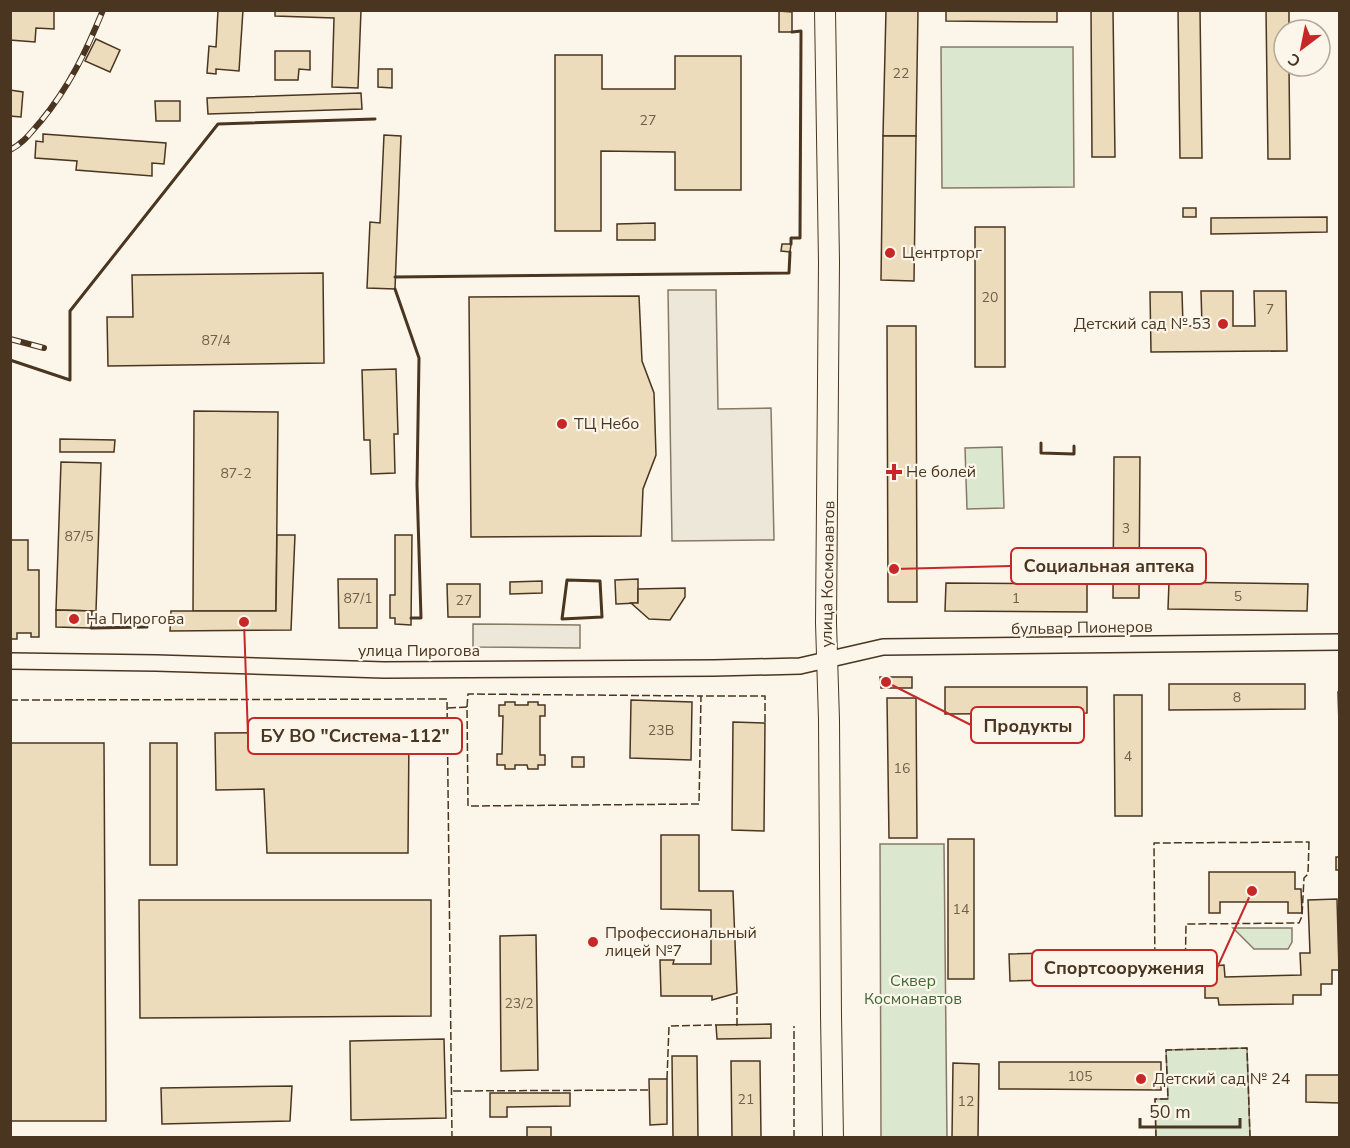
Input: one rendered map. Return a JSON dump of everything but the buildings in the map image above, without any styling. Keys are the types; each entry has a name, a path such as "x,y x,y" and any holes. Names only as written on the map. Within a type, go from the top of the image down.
{"main road":[{"name":"улица Космонавтов","path":"825,10 830,262 827,660 833,1137"}],"street":[{"name":"бульвар Пионеров","path":"827,660 883,647 1340,642"},
{"name":"улица Пирогова","path":"10,662 156,663 384,670 800,666 827,660"}],"green space":[{"path":"941,47 1073,47 1074,187 942,188"},
{"path":"1002,447 1004,508 967,509 965,448"},
{"name":"Сквер Космонавтов","path":"880,844 944,844 947,1137 881,1137"},
{"path":"1233,928 1292,928 1292,942 1288,949 1254,949"},
{"path":"1247,1048 1250,1137 1156,1137 1155,1099 1168,1099 1166,1050"}],"shaded area":[{"path":"668,290 716,290 718,409 771,408 774,540 672,541"},
{"path":"473,624 580,625 580,648 473,647"}],"railway":[{"path":"10,150 27,137 60,95 83,55 103,10"},
{"path":"10,339 44,348"}],"fence":[{"path":"467,707 468,694 701,696"},
{"path":"448,708 467,707 468,806 699,804 701,696 765,696 765,723"},
{"path":"10,700 447,699 452,1138"},
{"path":"1309,842 1308,874 1304,878 1302,916 1299,923 1186,924 1185,982 1172,986 1155,975 1154,843 1309,842"},
{"path":"737,993 737,1026"},
{"path":"667,1079 669,1026 716,1025"},
{"path":"794,1026 794,1138"},
{"path":"1156,1138 1155,1099 1168,1099 1166,1050 1247,1048 1250,1138"},
{"path":"453,1091 649,1090"}],"wall":[{"path":"791,244 791,238 800,238 801,31 792,32"},
{"path":"10,360 70,380 70,311 218,124 375,119"},
{"path":"395,277 789,273 790,252"},
{"path":"395,289 419,358 417,485 421,618 411,618"},
{"path":"1041,443 1041,453 1074,454 1074,446"},
{"path":"567,580 600,581 602,617 562,619 567,580"},
{"path":"91,628 147,627"}],"place":[{"name":"Центрторг","path":"890,253"},
{"name":"Детский сад № 53","path":"1223,324"},
{"name":"ТЦ Небо","path":"562,424"},
{"name":"Не болей","path":"894,472"},
{"name":"Социальная аптека","path":"894,569"},
{"name":"На Пирогова","path":"74,619"},
{"name":"БУ ВО \"Система-112\"","path":"244,622"},
{"name":"Продукты","path":"886,682"},
{"name":"Спортсооружения","path":"1252,891"},
{"name":"Профессиональный лицей №7","path":"593,942"},
{"name":"Детский сад № 24","path":"1141,1079"}]}
